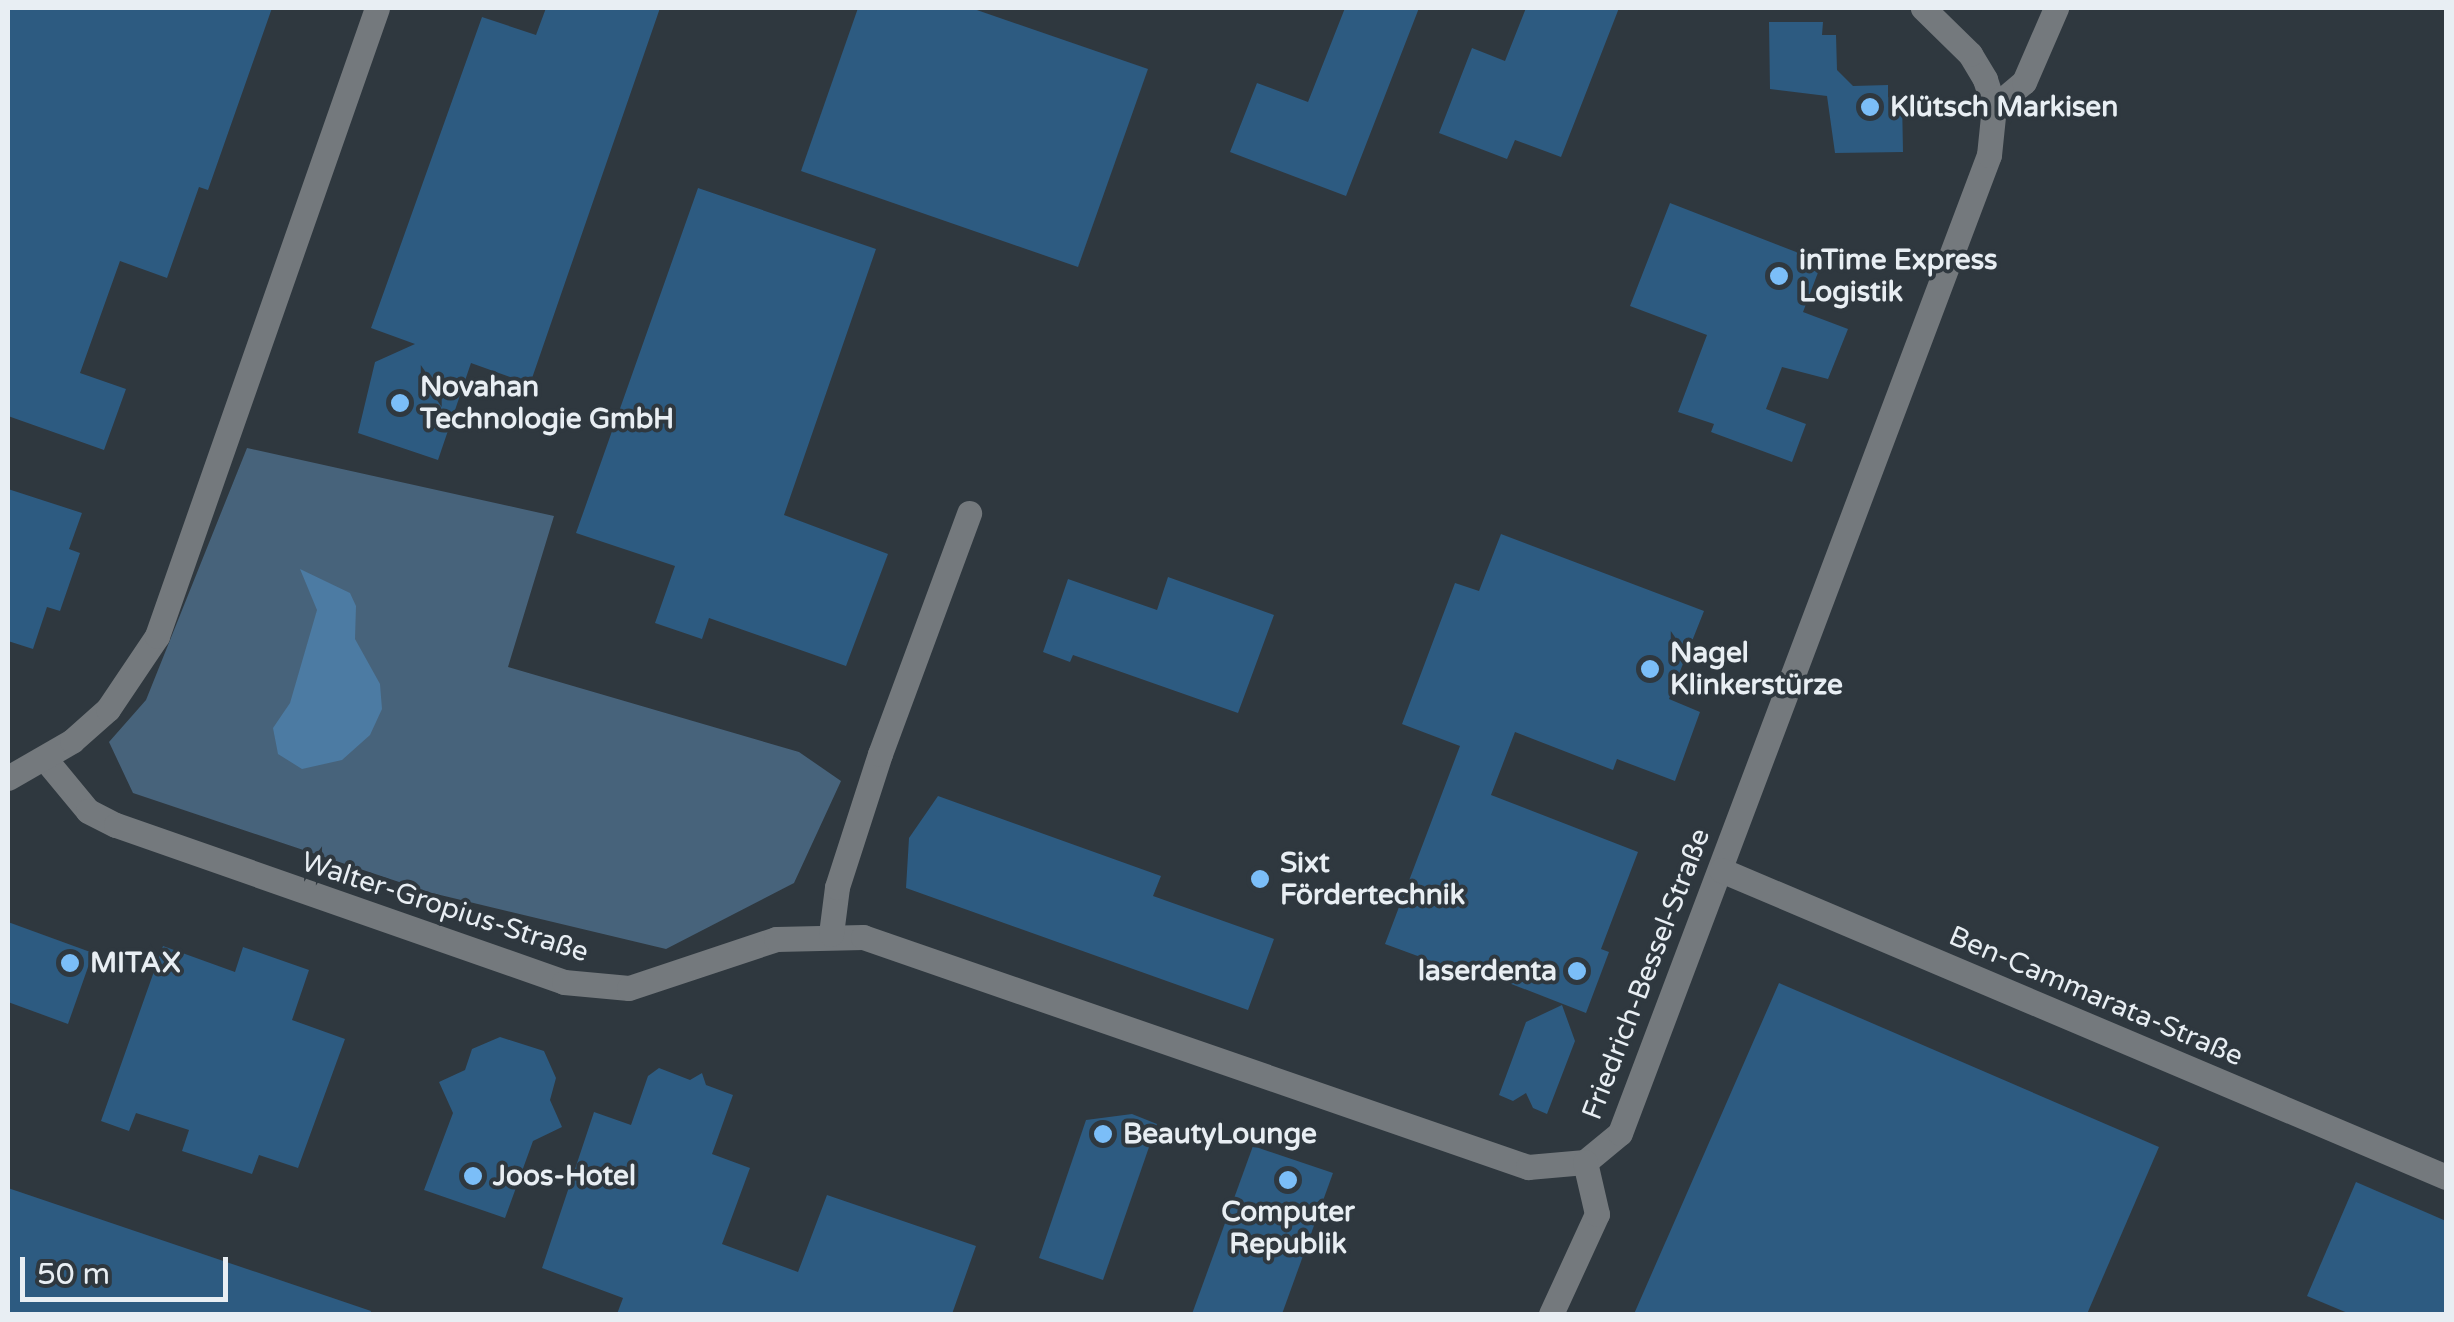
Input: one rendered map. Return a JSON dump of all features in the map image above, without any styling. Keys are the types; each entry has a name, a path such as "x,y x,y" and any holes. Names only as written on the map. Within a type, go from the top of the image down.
{"street":[{"path":"8,778 45,759 108,710 157,636 377,8"},
{"path":"1923,8 1970,54 1994,107 2024,82 2056,8"},
{"name":"Friedrich-Bessel-Straße","path":"1584,1162 1620,1133 1976,194 1994,107"},
{"path":"970,513 874,773 837,887 831,934 863,936 917,954 1528,1167 1584,1162 1596,1214 1552,1314"},
{"name":"Walter-Gropius-Straße","path":"45,759 71,795 116,825 564,982 629,988 776,939 831,934"},
{"name":"Ben-Cammarata-Straße","path":"1721,870 2446,1177"}],"shaded area":[{"path":"247,448 554,516 508,667 799,752 841,781 794,883 666,949 432,893 133,793 109,742 146,700"},
{"path":"300,569 350,593 356,606 355,639 380,684 382,709 370,735 342,760 302,769 278,754 273,728 290,703 317,610"}],"building":[{"path":"8,8 272,8 208,190 199,187 167,278 120,261 80,373 126,389 104,450 8,416"},
{"path":"546,8 660,8 530,384 471,363 438,460 358,433 375,362 415,344 371,328 482,17 536,35"},
{"path":"858,8 971,8 1148,69 1078,267 801,171"},
{"path":"1345,8 1419,8 1346,196 1230,152 1257,83 1308,102"},
{"path":"1526,8 1619,8 1561,157 1515,140 1507,159 1439,133 1472,48 1505,61"},
{"path":"1769,22 1823,22 1822,35 1836,35 1837,70 1853,86 1888,85 1888,97 1902,98 1903,152 1835,153 1827,96 1770,89"},
{"path":"698,188 876,249 784,515 888,554 846,666 709,618 702,639 655,623 675,566 576,533"},
{"path":"1670,203 1822,262 1803,312 1848,329 1828,379 1782,367 1766,409 1806,424 1792,462 1711,432 1714,424 1678,412 1707,335 1630,306"},
{"path":"8,489 82,513 69,549 80,553 60,611 47,607 33,649 8,641"},
{"path":"1501,534 1704,611 1669,699 1700,712 1675,781 1617,759 1613,770 1515,732 1491,795 1638,852 1601,949 1609,952 1586,1013 1455,962 1453,969 1385,944 1460,746 1402,724 1455,583 1479,591"},
{"path":"1168,577 1274,615 1238,713 1073,655 1070,662 1043,652 1068,579 1157,610"},
{"path":"938,796 1161,876 1153,896 1274,939 1248,1010 906,888 909,838"},
{"path":"8,922 93,953 68,1024 8,1002"},
{"path":"163,946 235,972 243,947 309,970 292,1020 345,1039 298,1168 259,1155 252,1174 182,1151 189,1130 136,1113 129,1131 101,1121"},
{"path":"1779,983 2159,1147 2087,1314 1634,1314"},
{"path":"1562,1005 1575,1041 1547,1114 1533,1108 1526,1093 1513,1101 1499,1095 1526,1022"},
{"path":"500,1037 544,1051 556,1078 550,1100 562,1127 533,1141 505,1218 424,1190 453,1113 439,1082 465,1070 472,1049"},
{"path":"659,1068 690,1080 702,1073 706,1085 733,1095 712,1154 750,1168 722,1244 798,1272 827,1195 976,1246 952,1314 617,1314 623,1298 542,1268 594,1112 631,1125 648,1076"},
{"path":"1132,1114 1157,1124 1103,1280 1039,1258 1086,1120"},
{"path":"1253,1146 1333,1173 1282,1314 1192,1314"},
{"path":"2356,1182 2446,1221 2446,1314 2350,1314 2307,1296"},
{"path":"8,1188 371,1311 370,1314 8,1314"}],"place":[{"name":"Klütsch Markisen","path":"1870,107"},
{"name":"inTime Express Logistik","path":"1779,276"},
{"name":"Novahan Technologie GmbH","path":"400,403"},
{"name":"Nagel Klinkerstürze","path":"1650,669"},
{"name":"Sixt Fördertechnik","path":"1260,879"},
{"name":"MITAX","path":"70,963"},
{"name":"laserdenta","path":"1577,971"},
{"name":"BeautyLounge","path":"1103,1134"},
{"name":"Joos-Hotel","path":"473,1176"},
{"name":"Computer Republik","path":"1288,1180"}]}
